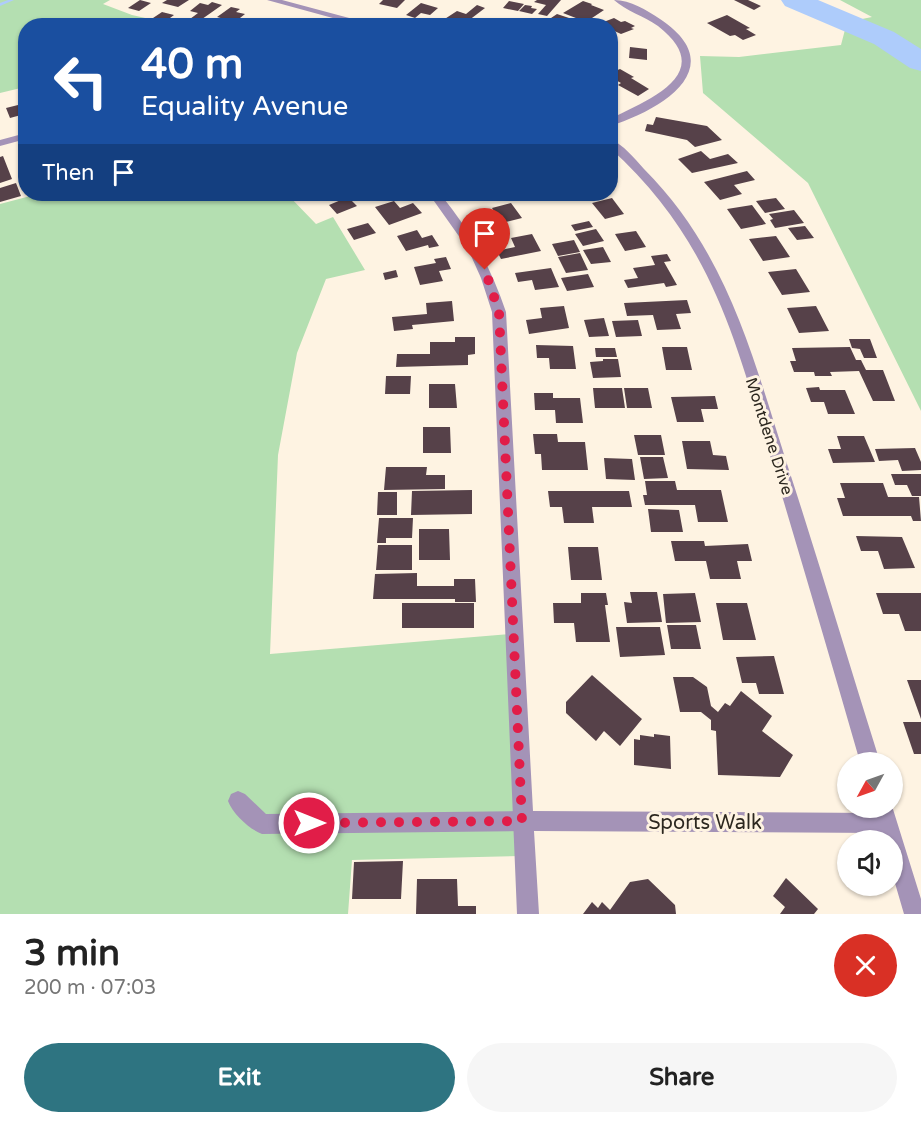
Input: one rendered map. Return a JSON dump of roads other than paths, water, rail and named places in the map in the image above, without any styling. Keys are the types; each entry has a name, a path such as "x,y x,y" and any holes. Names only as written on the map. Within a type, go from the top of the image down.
{"street":[{"path":"272,0 343,18"},
{"path":"618,0 654,18 669,29 680,42 685,56 686,71 675,87 618,119"},
{"path":"0,143 18,138"},
{"name":"Montdene Drive","path":"618,150 649,179 672,207 697,242 721,289 738,335 810,561 867,752"},
{"path":"440,201 479,254 492,286 499,312 528,914"},
{"name":"Sports Walk","path":"238,801 262,824 837,816"},
{"path":"887,818 915,914"}],"waterway":[{"path":"0,5 12,0"},
{"path":"795,0 884,38 921,62"}]}
